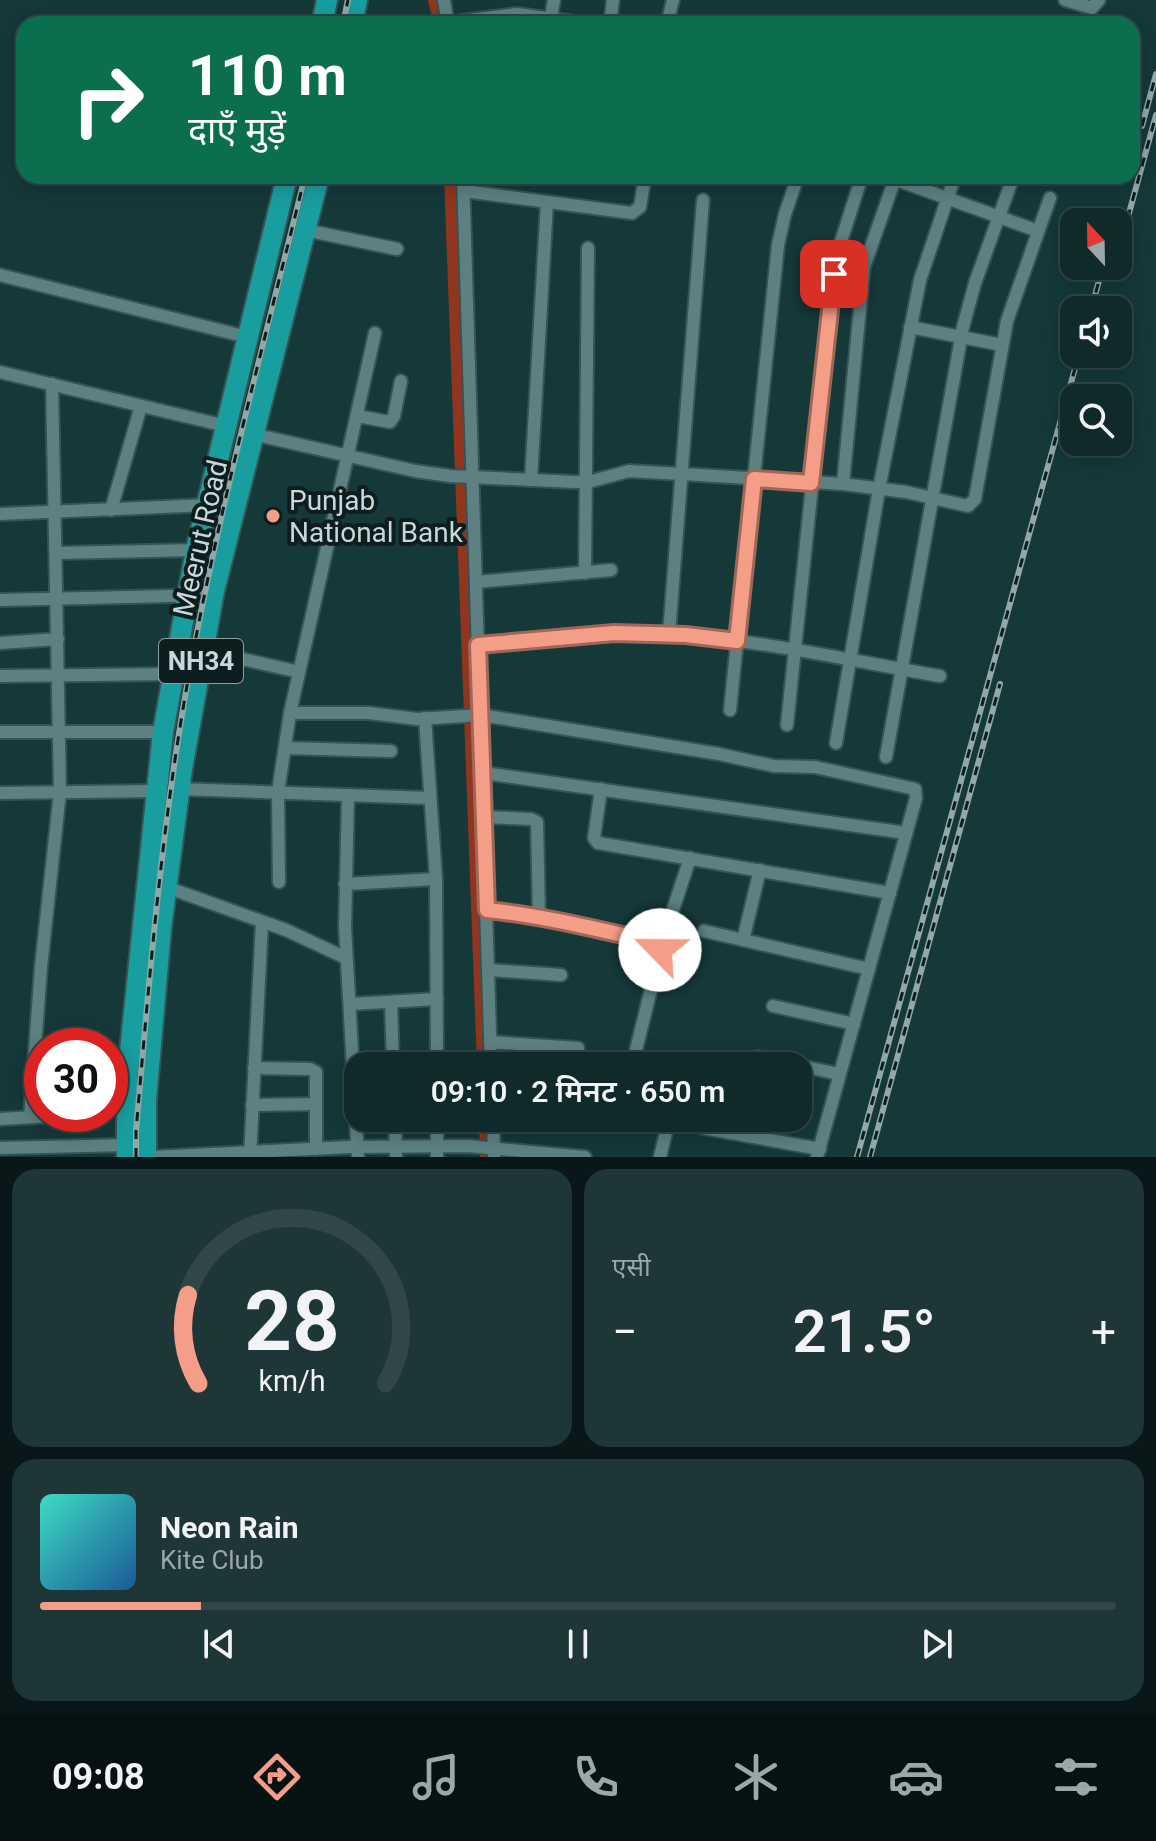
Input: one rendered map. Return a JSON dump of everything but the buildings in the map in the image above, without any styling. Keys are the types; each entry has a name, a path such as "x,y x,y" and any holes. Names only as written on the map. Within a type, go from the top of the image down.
{"highway":[{"name":"Meerut Road","path":"128,1070 163,732 196,550 285,184"},
{"name":"Meerut Road","path":"146,1157 146,1101 166,887 203,650 213,595 317,184"}],"street":[{"path":"504,0 507,14"},
{"path":"1065,0 1092,8 1099,0"},
{"path":"494,16 536,16"},
{"path":"464,184 468,476 478,645 473,715 484,773 490,1052"},
{"path":"464,191 632,213 640,207 644,184"},
{"path":"730,710 780,229 795,184"},
{"path":"787,725 836,257 859,184"},
{"path":"843,484 864,267 890,184"},
{"path":"910,184 1038,231"},
{"path":"836,743 910,327 924,265 952,184"},
{"path":"886,757 961,337 970,297 1011,184"},
{"path":"253,434 347,457 450,476 586,482 621,471 683,474 843,484 963,506 973,504 1010,311 1050,198"},
{"path":"669,634 703,200"},
{"path":"531,480 547,202"},
{"path":"305,230 397,249"},
{"path":"585,573 588,248"},
{"path":"0,275 247,337"},
{"path":"910,327 1002,345"},
{"path":"279,882 278,792 290,713 375,333"},
{"path":"0,372 226,426"},
{"path":"357,416 387,422 392,420 401,381"},
{"path":"37,1028 60,792 52,384"},
{"path":"111,510 141,406"},
{"path":"0,514 208,505"},
{"path":"56,553 196,550"},
{"path":"476,582 611,570"},
{"path":"0,600 213,595"},
{"path":"478,645 614,633 669,634 737,641 940,676"},
{"path":"0,643 58,639"},
{"path":"203,650 299,672"},
{"path":"0,676 174,674"},
{"path":"290,713 369,713 425,718 473,715 774,766 815,767 913,787 917,793 818,1153 721,1132"},
{"path":"425,718 436,879 437,1052"},
{"path":"0,732 163,732"},
{"path":"285,748 391,751"},
{"path":"484,773 906,833"},
{"path":"179,789 429,798"},
{"path":"601,789 595,841 890,893"},
{"path":"0,793 155,791"},
{"path":"348,795 346,958 354,1052"},
{"path":"484,817 531,819 537,822 539,916"},
{"path":"635,1052 662,944 690,858"},
{"path":"743,940 760,870"},
{"path":"345,884 436,879"},
{"path":"166,887 262,922 346,958"},
{"path":"487,910 539,916 662,944"},
{"path":"250,1155 262,922"},
{"path":"704,931 869,969"},
{"path":"489,970 561,975"},
{"path":"350,1004 437,999"},
{"path":"391,1002 393,1052"},
{"path":"773,1006 854,1024"},
{"path":"490,1042 578,1048"},
{"path":"254,1068 313,1070 316,1077 316,1149"},
{"path":"812,1068 839,1074"},
{"path":"252,1105 316,1104"},
{"path":"0,1119 24,1117"},
{"path":"358,1132 358,1152"},
{"path":"395,1132 396,1152"},
{"path":"660,1157 666,1132"},
{"path":"153,1157 290,1154 316,1149 437,1152 468,1146 585,1157"},
{"path":"0,1148 127,1151"}],"waterway":[{"path":"434,0 438,16"},
{"path":"450,184 482,1052"},
{"path":"485,1132 486,1157"}],"railway":[{"path":"345,16 348,0"},
{"path":"1142,126 1156,74"},
{"path":"1140,173 1156,115"},
{"path":"136,1157 155,925 181,721 222,515 303,184"},
{"path":"1130,208 1137,184"},
{"path":"1095,296 1099,280"},
{"path":"857,1157 1075,368"},
{"path":"870,1157 1000,684"}],"place":[{"name":"Punjab National Bank","path":"273,516"}],"route":[{"path":"660,950 662,944 539,916 487,910 478,645 614,633 686,635 737,641 754,479 811,483 834,274"}]}
